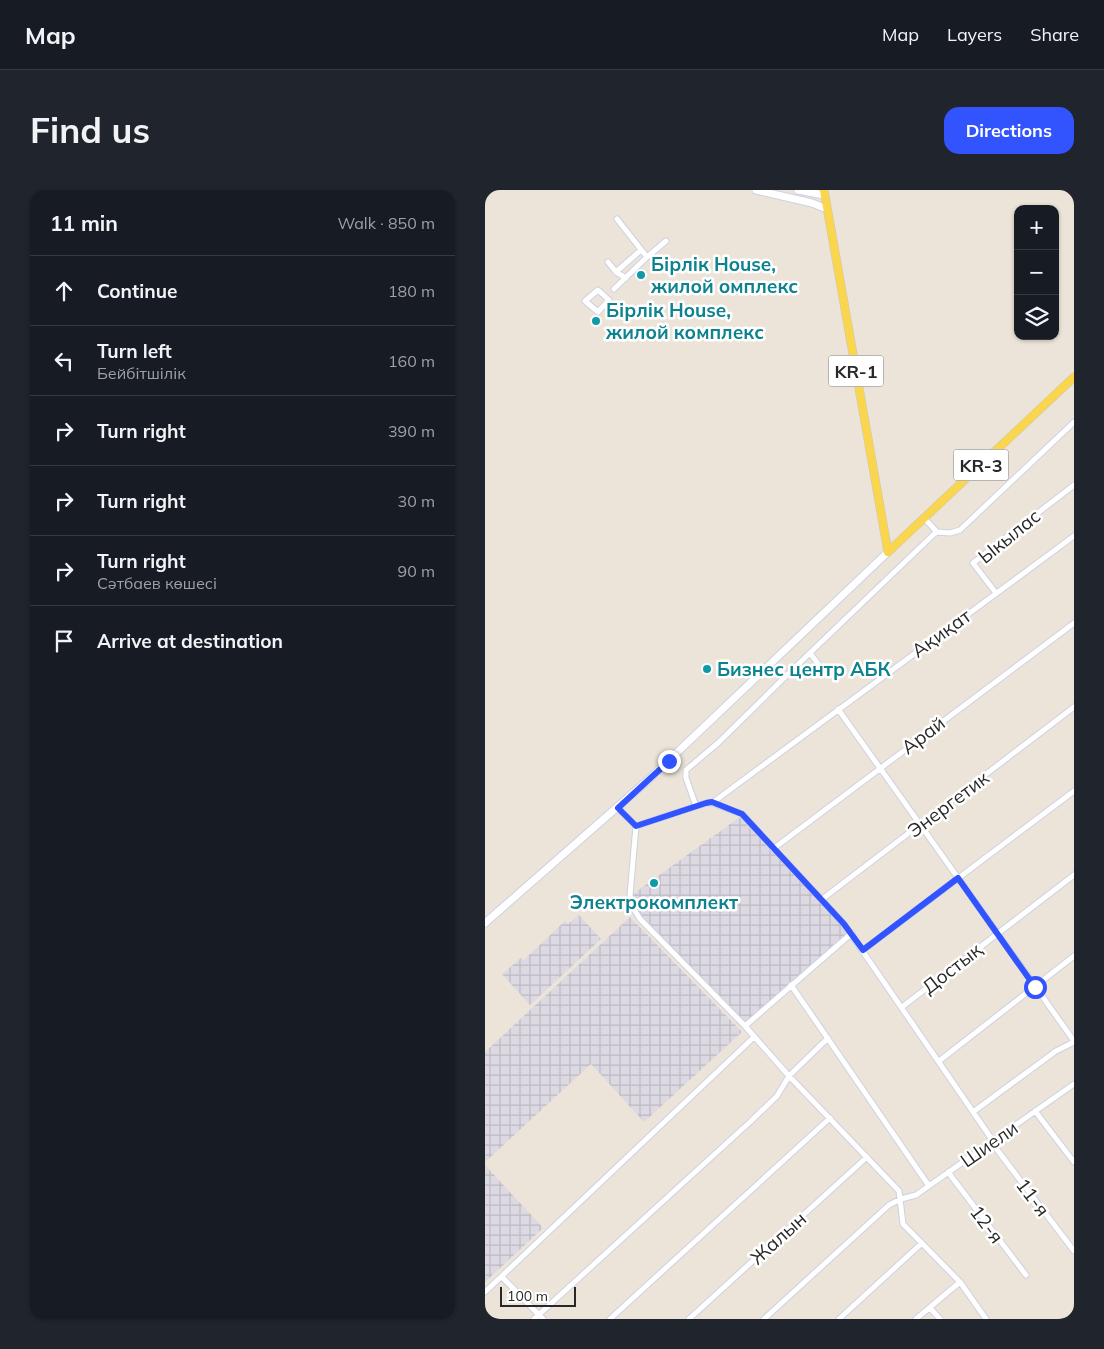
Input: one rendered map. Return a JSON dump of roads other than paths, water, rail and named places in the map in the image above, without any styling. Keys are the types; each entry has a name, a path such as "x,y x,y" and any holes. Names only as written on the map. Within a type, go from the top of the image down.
{"main road":[{"path":"756,190 812,202 827,209"},
{"path":"798,190 824,192"},
{"name":"KR-1","path":"824,192 889,552"},
{"name":"KR-3","path":"485,923 647,782 924,518 1073,380"}],"street":[{"path":"617,219 647,257"},
{"path":"614,289 666,241"},
{"path":"616,272 641,250"},
{"path":"608,262 616,272 626,278"},
{"path":"597,290 609,300 598,312 585,301 597,290"},
{"path":"924,518 937,532 950,533 960,530 1074,422"},
{"name":"Ыкылас","path":"996,593 973,563 1074,485"},
{"path":"696,806 686,778 686,770 718,743 937,532"},
{"name":"Ақиқат","path":"712,802 1074,536"},
{"name":"Арай","path":"773,849 1074,623"},
{"path":"810,653 819,665"},
{"name":"Энергетик","path":"821,900 1074,708"},
{"path":"838,709 1074,1041 1056,1051 973,1112"},
{"path":"863,950 1074,791"},
{"path":"636,826 712,802"},
{"name":"11-я","path":"712,802 742,814 851,933 992,1142 1074,1251"},
{"path":"618,808 636,826 630,895 632,906 640,919 745,1026 789,1076 899,1190 903,1224 960,1282 986,1319"},
{"name":"Достық","path":"902,1007 1074,875"},
{"path":"745,1026 851,933"},
{"path":"939,1061 1074,956"},
{"path":"791,985 929,1186"},
{"path":"485,1292 754,1038"},
{"path":"534,1319 751,1121 777,1096 789,1076 828,1038"},
{"name":"Шиели","path":"764,1319 889,1205 916,1195 1074,1084"},
{"path":"1035,1111 1074,1162"},
{"path":"610,1319 830,1118"},
{"name":"Жалын","path":"689,1319 867,1157"},
{"name":"12-я","path":"948,1172 1026,1275"},
{"path":"839,1319 921,1243"},
{"path":"502,1277 543,1319"},
{"path":"916,1319 960,1282"},
{"path":"930,1308 939,1319"}],"place":[{"name":"Бірлік House, жилой омплекс","path":"641,275"},
{"name":"Бірлік House, жилой комплекс","path":"596,321"},
{"name":"Бизнес центр АБК","path":"707,669"},
{"name":"Электрокомплект","path":"654,883"}]}
